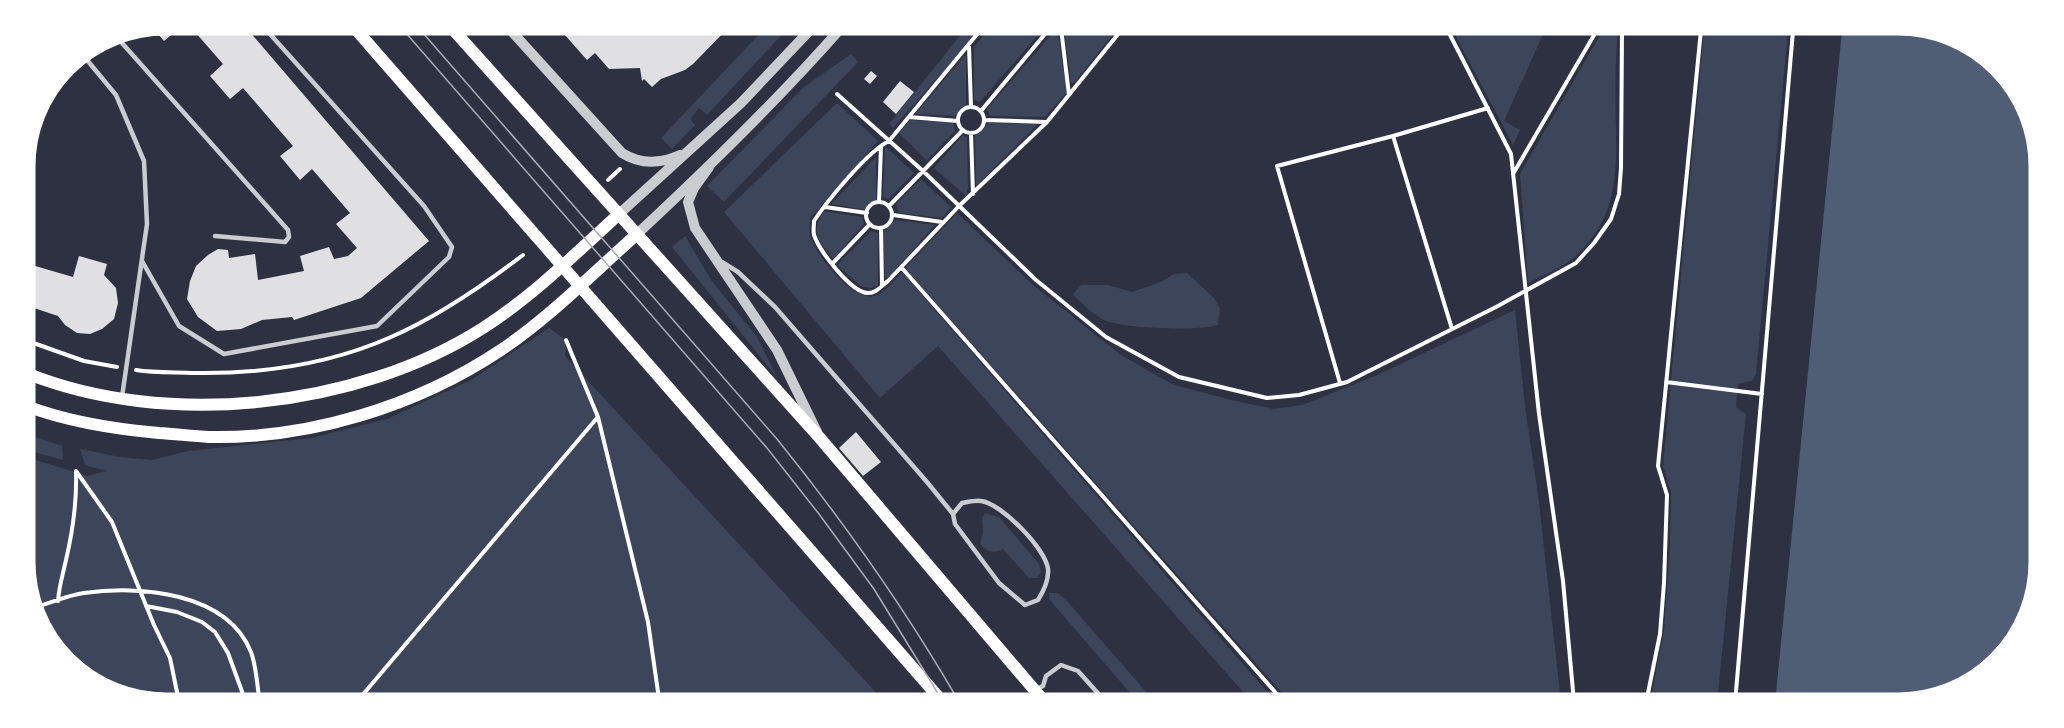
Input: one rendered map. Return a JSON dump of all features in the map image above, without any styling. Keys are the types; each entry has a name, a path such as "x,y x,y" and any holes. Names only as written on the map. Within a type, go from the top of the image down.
{"main road":[{"path":"361,35 935,694"},
{"path":"458,35 819,436 1038,693"},
{"path":"34,376 82,392 122,400 198,405 260,402 328,392 380,378 437,354 483,328 528,295 618,215"},
{"path":"34,408 94,426 209,437 269,434 314,427 365,413 420,394 467,371 528,330 636,235"}],"street":[{"path":"515,35 609,141 631,159 654,163 669,160 692,150"},
{"path":"618,215 692,150 774,70 806,35"},
{"path":"636,235 767,109 836,35"},
{"path":"709,167 694,188 688,202 695,228 777,350 819,436"}],"lane":[{"path":"142,261 179,326 224,354 376,326 449,256 452,247 424,206 271,35"},
{"path":"122,43 288,230 289,237 285,242 215,236"},
{"path":"88,61 116,95 144,161 147,224 122,400"},
{"path":"715,258 738,272 775,308 952,514 955,524 999,583 1025,605 1038,600 1044,590 1048,570 1041,549 1020,526 983,501 963,503 952,514"},
{"path":"1035,690 1043,686 1046,676 1061,665 1078,671 1098,693"}],"path":[{"path":"981,111 1045,34"},
{"path":"1062,34 1069,94"},
{"path":"977,35 889,141 880,145 814,221 813,230 819,246 832,264 859,290 867,293 877,291 959,206 1047,122 1118,34"},
{"path":"1450,34 1511,154 1539,414 1563,581 1573,693"},
{"path":"1513,175 1596,34"},
{"path":"837,94 923,171 1036,280 1106,337 1179,377 1267,398 1299,395 1341,383 1452,329 1576,263 1611,219 1620,194 1622,34"},
{"path":"1648,693 1659,634 1664,583 1667,495 1658,466 1701,34"},
{"path":"1736,693 1793,34"},
{"path":"969,45 971,107"},
{"path":"971,107 981,111 984,120 981,128 971,133 963,130 958,121 961,111 971,107"},
{"path":"1341,383 1277,166 1393,136 1488,108"},
{"path":"909,117 958,121"},
{"path":"984,120 1047,122"},
{"path":"889,206 963,130"},
{"path":"971,133 973,194"},
{"path":"1393,136 1452,329"},
{"path":"879,202 880,145"},
{"path":"606,183 625,164"},
{"path":"879,202 889,206 893,215 889,224 881,228 870,224 867,213 870,206 879,202"},
{"path":"825,207 867,213"},
{"path":"893,215 943,222"},
{"path":"832,264 870,224"},
{"path":"881,228 882,285"},
{"path":"506,268 523,255"},
{"path":"901,267 1276,693"},
{"path":"566,340 598,417 648,622 658,694"},
{"path":"1666,382 1762,394"},
{"path":"363,694 598,417"},
{"path":"58,601 59,583 66,561 77,502 76,471 112,522 170,658 177,694"},
{"path":"42,605 83,593 140,590 179,597 219,613 238,630 251,652 258,694"},
{"path":"146,606 177,612 202,622 215,632 228,653 243,694"}],"shaded area":[{"path":"1038,34 980,102 974,100 974,47 984,35"},
{"path":"1051,34 1058,34 1067,92 1045,117 990,116 987,109"},
{"path":"1065,34 1113,34 1074,83 1071,83"},
{"path":"1455,34 1543,34 1504,121 1520,130 1513,145"},
{"path":"1601,34 1618,34 1616,163 1606,212 1589,242 1576,256 1559,268 1528,283 1520,174"},
{"path":"1704,34 1788,34 1756,374 1752,381 1738,384 1736,407 1746,414 1718,693 1652,693 1664,630 1670,543 1671,493 1663,466"},
{"path":"1842,34 1898,34 1940,41 1971,57 1997,79 2016,108 2023,124 2028,149 2030,166 2030,562 2023,604 2007,635 1991,655 1964,676 1940,687 1906,693 1776,693"},
{"path":"759,35 782,35 707,115 699,108 690,119 695,125 672,149 661,138"},
{"path":"961,35 976,35 893,128 889,124"},
{"path":"851,54 858,62 724,202 707,186 804,87"},
{"path":"966,54 966,105 956,116 915,114"},
{"path":"837,103 878,141 811,217 810,235 819,254 845,284 865,296 874,296 882,292 902,272 1268,693 1244,693 938,346 880,398 724,212"},
{"path":"910,120 953,122 955,131 927,161 899,133"},
{"path":"989,123 1038,124 976,186 975,134"},
{"path":"963,135 967,138 968,187 966,196 934,168"},
{"path":"885,146 914,173 889,199 883,197"},
{"path":"876,157 876,200 869,204 866,210 831,204"},
{"path":"921,179 951,207 942,218 899,213 896,204"},
{"path":"824,211 862,217 864,224 833,259 823,247 817,231 817,225"},
{"path":"957,213 1033,285 1121,355 1172,384 1274,409 1302,405 1375,376 1515,310 1560,693 1282,693 905,268"},
{"path":"895,220 935,225 889,277 885,278 883,232"},
{"path":"871,231 878,233 878,285 871,288 861,286 837,265"},
{"path":"685,236 711,280 757,337 778,379 672,247"},
{"path":"1187,273 1214,298 1220,309 1218,325 1159,328 1124,325 1102,319 1073,295 1081,285 1108,285 1132,292 1161,282 1174,274"},
{"path":"549,328 566,340 565,356 877,694 166,694 124,687 93,671 67,649 48,620 41,604 34,562 34,460 87,476 106,471 85,465 80,449 120,457 152,460 188,451 311,438 387,419 471,380"},
{"path":"34,437 62,446 63,460 34,452"},
{"path":"985,513 999,517 1039,564 1041,572 1037,578 1029,578 1003,549 990,551 980,544 983,533 982,518"},
{"path":"1049,593 1057,593 1067,601 1147,693 1130,693 1049,599"}],"building":[{"path":"159,35 171,35 164,41"},
{"path":"198,35 252,35 429,241 361,298 294,320 292,317 262,320 241,329 217,331 198,317 187,299 190,281 196,266 218,249 228,250 229,258 255,254 258,280 304,271 300,256 329,247 334,259 348,256 357,248 336,224 350,213 312,169 300,180 280,156 293,146 243,88 230,99 210,76 223,64"},
{"path":"565,35 722,35 693,64 685,70 661,79 652,87 644,79 642,81 640,68 609,69 595,53 587,60"},
{"path":"871,71 877,76 870,84 864,79"},
{"path":"900,81 914,92 896,114 883,102"},
{"path":"79,256 107,264 104,275 116,288 118,303 114,319 102,329 90,334 77,333 65,325 58,316 35,308 35,266 73,277"},
{"path":"856,432 881,462 863,476 839,448"}],"tram line":[{"path":"408,35 767,448 874,589 938,694"},
{"path":"425,35 777,439 872,566 954,694"}]}
